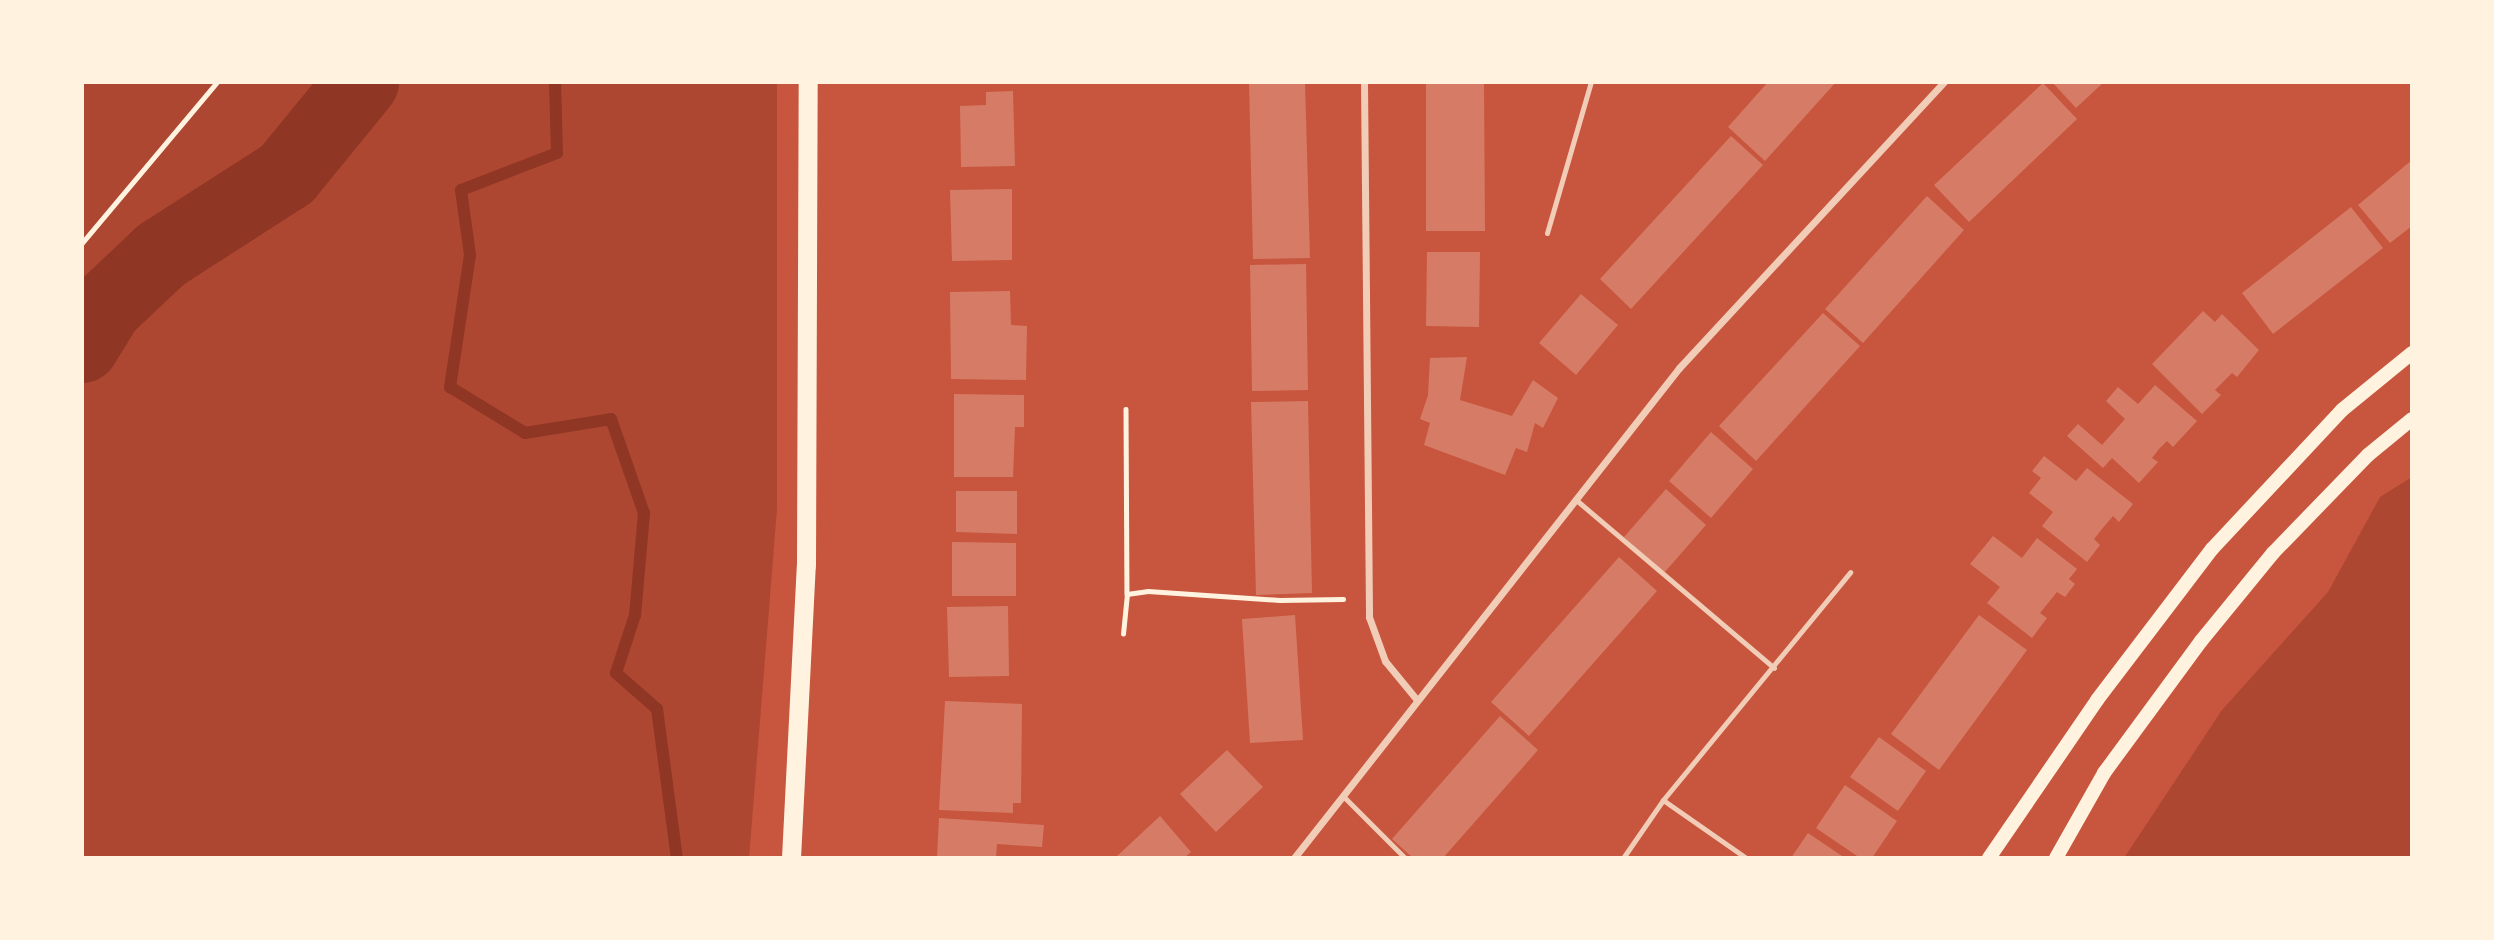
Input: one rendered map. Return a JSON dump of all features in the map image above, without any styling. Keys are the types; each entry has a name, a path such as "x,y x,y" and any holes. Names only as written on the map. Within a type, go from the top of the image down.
{"highway":[{"path":"791,858 806,565 808,82"}],"main road":[{"path":"1989,858 2097,700 2212,549 2342,410 2412,353"},
{"path":"2056,858 2104,773 2209,631 2273,553 2368,455 2412,419"}],"street":[{"path":"1364,82 1369,617 1385,660 1417,700"},
{"path":"1294,858 1678,368 1944,82"}],"lane":[{"path":"1547,233 1591,82"},
{"path":"1575,499 1774,668"},
{"path":"1623,858 1663,800 1774,668 1850,572"},
{"path":"1343,796 1405,858"},
{"path":"1663,800 1746,858"}],"path":[{"path":"82,243 216,82"},
{"path":"1123,634 1127,594 1126,409"},
{"path":"1127,594 1370,599"}],"shaded area":[{"path":"86,82 777,82 777,509 749,858 82,858 82,87"},
{"path":"2412,477 2412,858 2124,858 2222,710 2328,592 2380,497"}],"building":[{"path":"1249,82 1305,82 1310,258 1253,259"},
{"path":"1426,82 1484,82 1485,231 1426,231"},
{"path":"1768,82 1836,82 1765,161 1728,127"},
{"path":"2052,82 2104,82 2076,108"},
{"path":"2043,83 2077,119 1969,222 1934,185"},
{"path":"1013,91 1015,166 961,167 960,106 986,105 986,92"},
{"path":"1731,136 1763,165 1631,309 1600,279"},
{"path":"2412,160 2412,226 2390,243 2358,205"},
{"path":"1012,189 1012,260 952,261 950,190"},
{"path":"1927,196 1964,230 1863,343 1825,309"},
{"path":"2351,207 2383,248 2273,334 2242,293"},
{"path":"1427,252 1480,252 1479,327 1426,326"},
{"path":"1306,264 1308,390 1252,391 1250,265"},
{"path":"1010,291 1011,325 1027,326 1026,380 951,379 950,292"},
{"path":"1581,294 1618,325 1576,375 1539,343"},
{"path":"2203,311 2215,322 2222,314 2259,350 2237,377 2232,373 2215,390 2221,395 2202,414 2152,364"},
{"path":"1823,313 1860,346 1756,461 1719,426"},
{"path":"1467,357 1460,400 1512,416 1533,380 1558,398 1543,428 1535,423 1527,452 1516,448 1505,475 1424,445 1430,423 1420,419 1428,395 1430,358"},
{"path":"2155,385 2197,421 2173,447 2167,441 2159,449 2152,458 2158,462 2139,483 2112,458 2103,468 2067,436 2078,424 2102,445 2125,419 2106,401 2118,387 2138,404"},
{"path":"954,394 1024,395 1024,427 1015,427 1013,477 954,477"},
{"path":"1308,401 1312,593 1256,595 1251,402"},
{"path":"1711,432 1753,469 1711,518 1669,481"},
{"path":"2044,456 2076,481 2087,468 2133,504 2119,522 2113,516 2094,539 2100,545 2087,562 2042,526 2053,512 2029,493 2041,478 2032,471"},
{"path":"1666,489 1706,525 1664,573 1624,537"},
{"path":"956,491 1017,491 1017,534 956,532"},
{"path":"1993,536 2022,558 2037,538 2077,569 2069,579 2075,584 2065,597 2057,592 2040,613 2047,618 2032,638 1987,603 2000,587 1970,564"},
{"path":"952,542 1016,543 1016,596 952,596"},
{"path":"1619,557 1657,591 1529,736 1491,702"},
{"path":"1008,606 1009,676 949,677 947,607"},
{"path":"1295,615 1303,740 1250,743 1242,619"},
{"path":"1979,615 2027,650 1939,770 1891,734"},
{"path":"945,701 1022,704 1021,803 1013,803 1013,813 939,810"},
{"path":"1500,716 1538,750 1443,858 1413,858 1392,839"},
{"path":"1879,737 1926,771 1898,811 1850,777"},
{"path":"1227,750 1263,787 1216,832 1180,794"},
{"path":"1845,785 1897,821 1872,858 1860,858 1816,828"},
{"path":"1160,816 1191,852 1184,858 1115,858"},
{"path":"939,818 1044,825 1042,847 997,844 996,858 937,858"},
{"path":"1808,833 1845,858 1791,858"}],"waterway":[{"path":"82,346 106,307 161,255 287,174 362,82"},
{"path":"555,82 557,153 461,190 470,255 450,387 525,433 611,419 644,513 635,615 616,673 657,709 677,858"}]}
